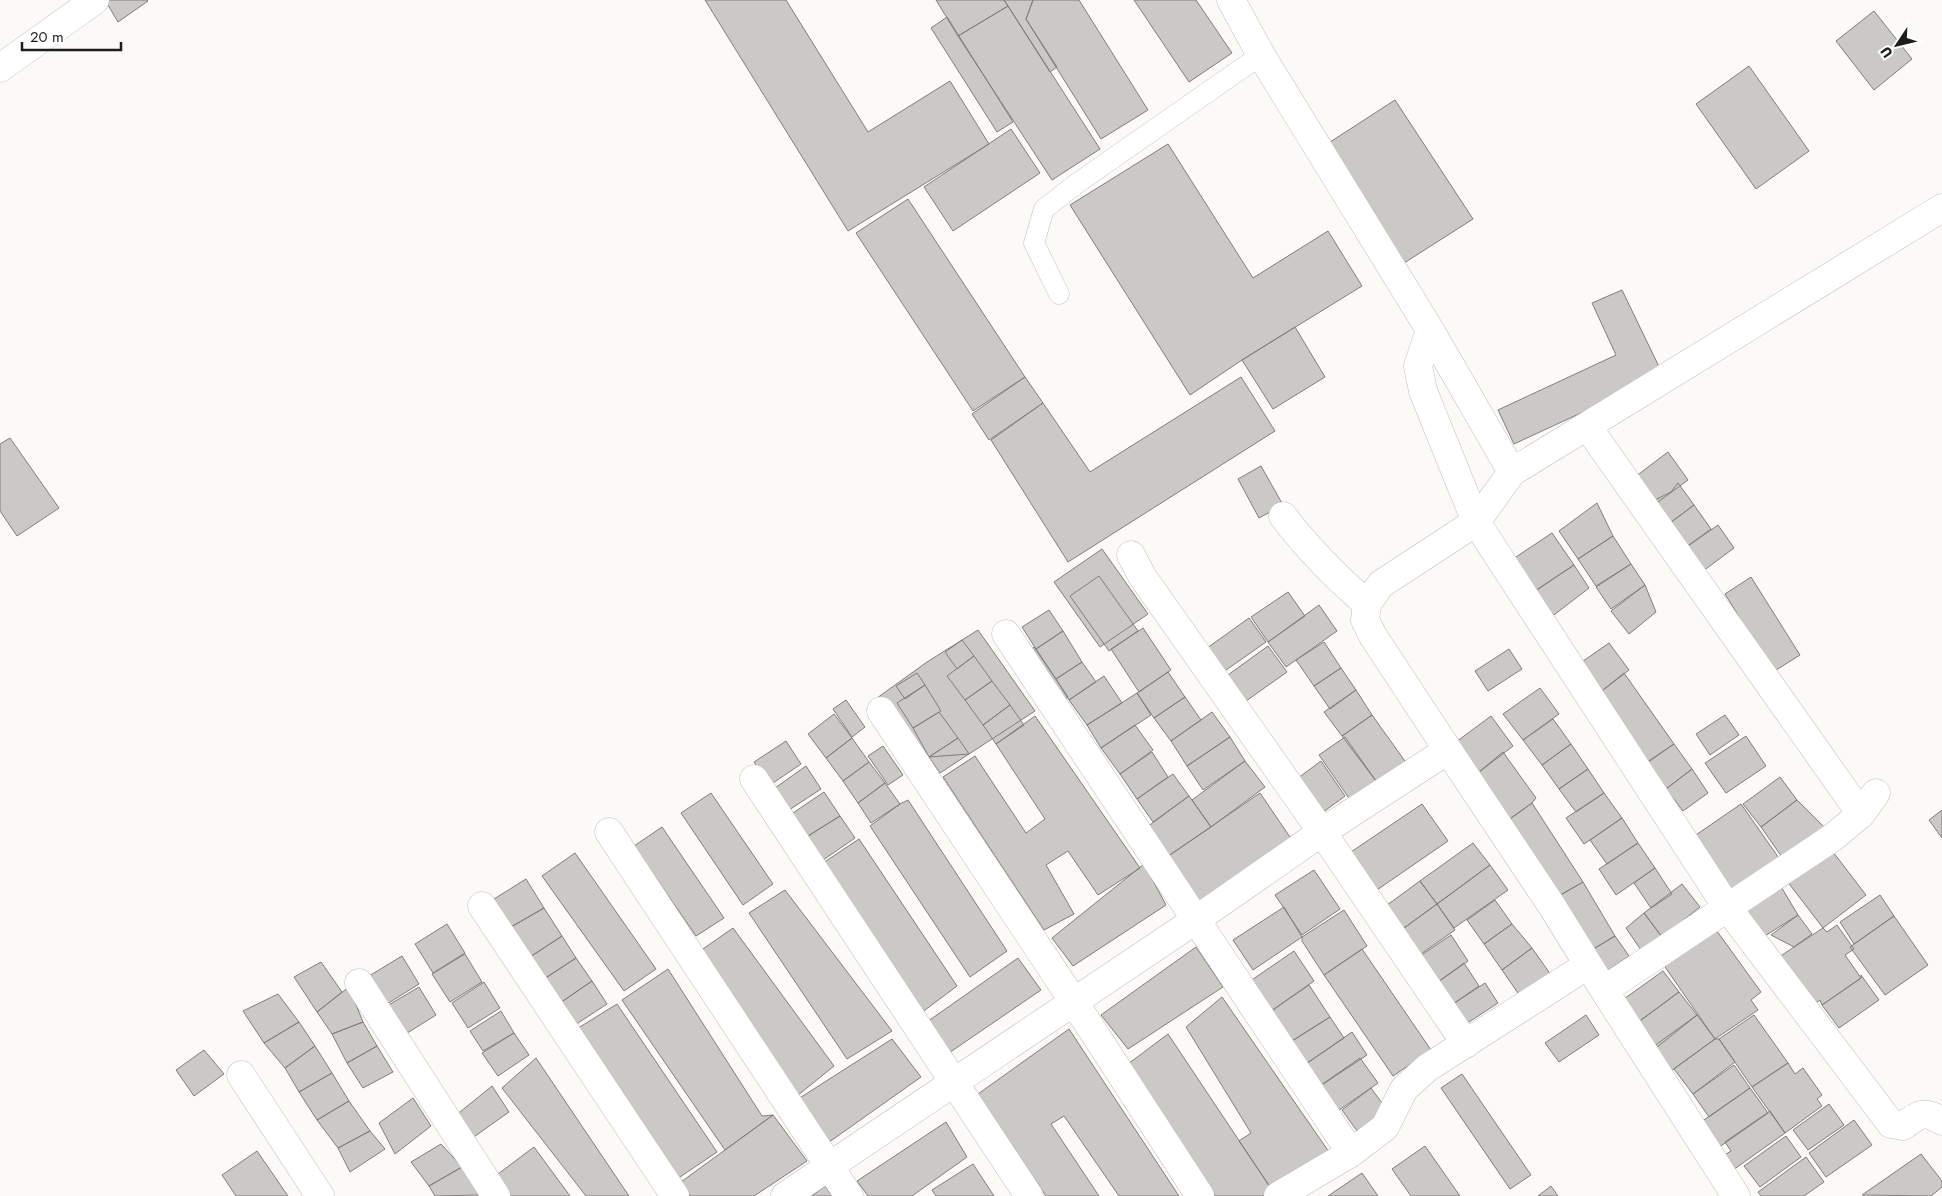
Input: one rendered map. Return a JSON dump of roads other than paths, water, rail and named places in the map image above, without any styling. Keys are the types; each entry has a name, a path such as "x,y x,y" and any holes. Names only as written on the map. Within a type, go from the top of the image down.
{"street":[{"path":"0,68 95,0"},
{"path":"1231,0 1261,55 1430,330 1512,472"},
{"path":"1736,1196 1552,906 1373,636 1365,620 1367,604 1381,584 1476,522 1512,472 1942,208"},
{"path":"1430,330 1418,366 1423,391 1476,522 1727,907 1892,1124 1903,1126 1920,1115 1929,1113 1942,1121"},
{"path":"1587,426 1869,803 1832,838 1604,990"},
{"path":"1283,516 1304,544 1367,604"},
{"path":"1131,555 1142,576 1322,832 1466,1044"},
{"path":"1006,634 1351,1153"},
{"path":"881,711 1200,1196"},
{"path":"785,1196 1197,920 1322,832 1448,750"},
{"path":"754,779 1029,1196"},
{"path":"609,832 849,1196"},
{"path":"482,906 675,1196"},
{"path":"1278,1196 1351,1153 1385,1127 1404,1089 1427,1068 1588,965"},
{"path":"359,982 496,1196"},
{"path":"241,1074 320,1196"}],"lane":[{"path":"1059,294 1034,243 1044,209 1076,184 1261,55"}]}
